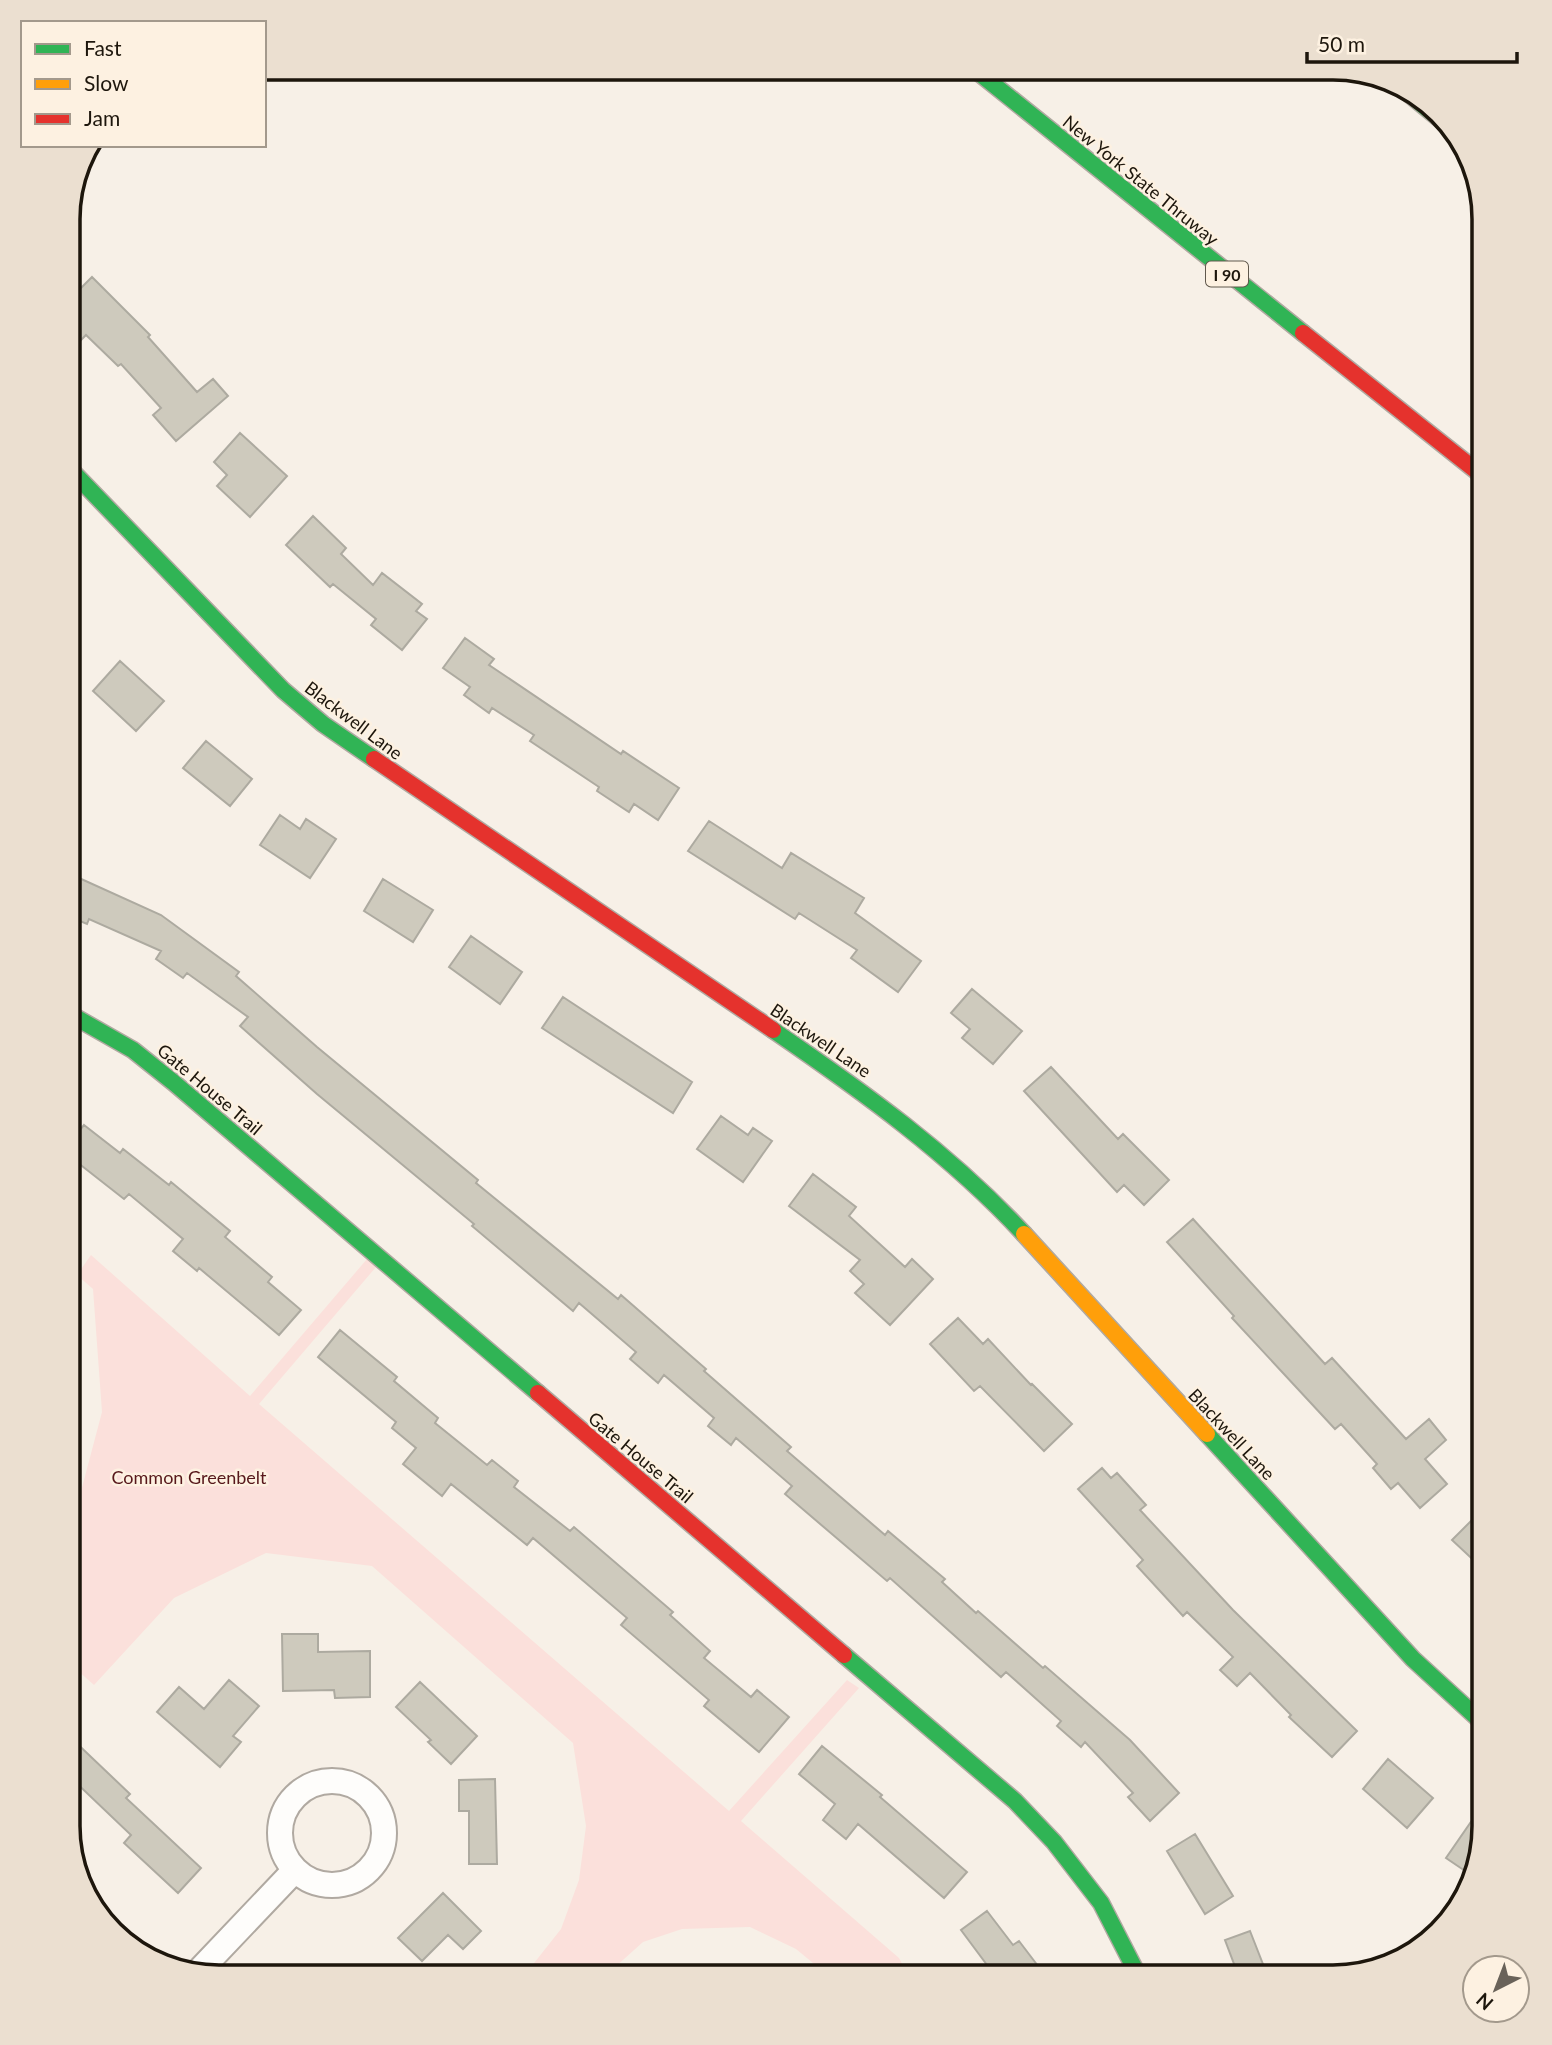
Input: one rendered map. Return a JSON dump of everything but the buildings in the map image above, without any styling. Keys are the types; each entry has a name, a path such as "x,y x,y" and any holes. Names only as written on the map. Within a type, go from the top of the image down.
{"main road":[{"name":"New York State Thruway","path":"989,81 1472,467"},
{"name":"Blackwell Lane","path":"81,480 283,690 323,724 861,1090 922,1138 1004,1214 1413,1659 1472,1713"},
{"name":"Gate House Trail","path":"80,1020 133,1050 173,1082 1015,1801 1058,1846 1095,1892 1124,1941 1134,1965"}],"street":[{"path":"328,1781 361,1789 373,1801 382,1816 385,1833 382,1851 373,1866 360,1878 344,1885 309,1881 295,1870 285,1856 280,1840 286,1807 297,1794 312,1785 328,1781"},
{"path":"206,1964 295,1870"}],"green space":[{"name":"Common Greenbelt","path":"373,1252 382,1260 259,1404 729,1811 847,1680 859,1688 741,1821 899,1958 903,1965 815,1965 796,1949 750,1927 682,1929 643,1942 617,1965 532,1965 561,1929 579,1880 586,1826 573,1743 372,1566 266,1553 174,1598 94,1685 80,1673 80,1494 102,1412 93,1289 80,1278 80,1270 91,1255 250,1396"}],"traffic: fast":[{"path":"989,81 1303,333"},
{"path":"81,480 283,690 323,724 374,759"},
{"path":"80,1020 133,1050 173,1082 538,1393"},
{"path":"773,1030 872,1100 936,1150 1024,1234"},
{"path":"1207,1434 1413,1659 1472,1713"},
{"path":"844,1655 1015,1801 1054,1842 1101,1903 1133,1965"}],"traffic: slow":[{"path":"1024,1234 1207,1434"}],"traffic: jam":[{"path":"1303,333 1472,467"},
{"path":"374,759 773,1030"},
{"path":"538,1393 844,1655"}]}
